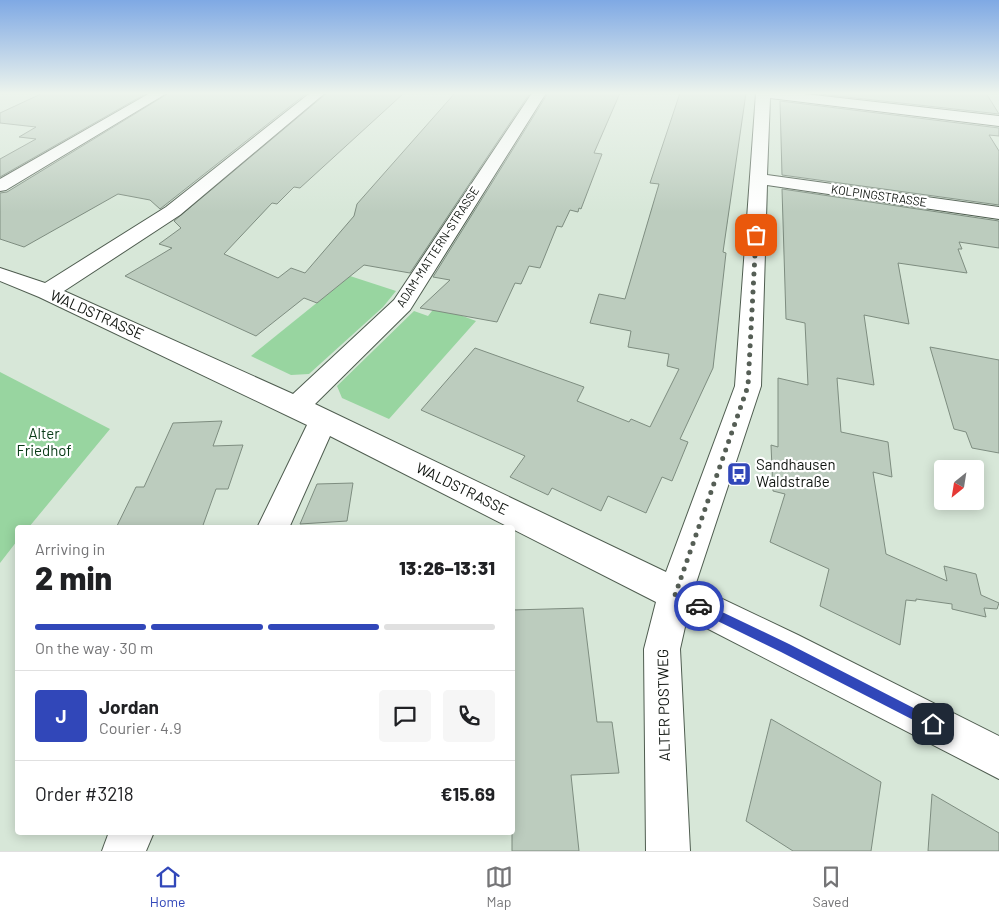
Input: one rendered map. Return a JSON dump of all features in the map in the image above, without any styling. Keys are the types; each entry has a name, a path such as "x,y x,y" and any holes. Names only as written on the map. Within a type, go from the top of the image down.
{"street":[{"path":"0,186 92,133"},
{"path":"47,292 173,211 269,133"},
{"name":"ADAM-MATTERN-STRASSE","path":"296,407 402,305 513,133"},
{"name":"ALTER POSTWEG","path":"668,851 662,649 675,595 748,386 761,133"},
{"name":"KOLPINGSTRASSE","path":"759,179 999,213"},
{"name":"WALDSTRASSE","path":"0,274 47,292 296,407 785,648 999,758"},
{"path":"274,525 322,420"},
{"path":"124,851 131,835"}],"green space":[{"path":"350,276 396,291 383,307 309,374 291,375 251,356"},
{"path":"436,306 476,321 389,419 342,398 337,386 414,311 428,316"},
{"name":"Alter Friedhof","path":"0,372 110,429 31,525 15,525 15,544 0,563"}],"building":[{"path":"26,133 78,133 0,177 0,159 36,139 19,137"},
{"path":"104,133 257,133 160,209 150,200 118,194 24,247 0,239 0,193 7,192"},
{"path":"280,133 361,133 300,188 294,187 277,204 272,203 224,254 278,278 291,268 305,273 354,216 357,204 420,133 504,133 410,273 364,265 317,303 304,298 256,336 125,276 172,248 159,244 181,228 174,221"},
{"path":"523,133 603,133 594,153 602,154 581,209 579,208 578,212 570,210 562,227 557,226 540,268 529,266 521,284 515,283 497,322 420,308 450,280 433,277"},
{"path":"667,133 740,133 723,252 726,253 713,368 680,439 688,442 672,481 662,477 646,513 608,496 601,511 552,488 548,495 510,477 525,456 421,410 475,348 584,387 577,401 629,422 631,419 650,427 679,369 667,366 669,354 628,347 631,331 590,323 599,294 625,299 659,184 650,183"},
{"path":"781,133 999,133 999,136 989,135 999,151 999,205 782,175"},
{"path":"782,189 999,221 999,248 959,242 962,249 958,249 967,273 898,263 909,324 864,315 874,385 837,378 841,432 888,442 892,477 873,472 886,554 947,581 944,566 976,574 981,595 999,603 997,609 984,608 986,617 952,609 952,604 916,599 916,601 906,600 900,645 820,606 829,569 770,542 785,494 773,491 771,445 778,447 778,378 808,385 805,323 786,319"},
{"path":"930,347 999,360 999,453 972,448 966,432 954,429"},
{"path":"222,421 213,446 243,445 228,489 216,489 203,525 117,525 136,487 144,487 173,423"},
{"path":"353,483 347,521 300,524 317,484"},
{"path":"583,608 597,722 612,722 619,773 571,775 579,851 512,851 512,835 515,835 515,610"},
{"path":"771,719 881,782 871,851 793,851 746,821"},
{"path":"932,794 999,833 999,851 928,851"}],"way so far":[{"path":"699,606 675,595 748,386 756,235"}],"place":[{"name":"Sandhausen Waldstraße","path":"739,474"}],"route":[{"path":"699,606 933,724"}]}
